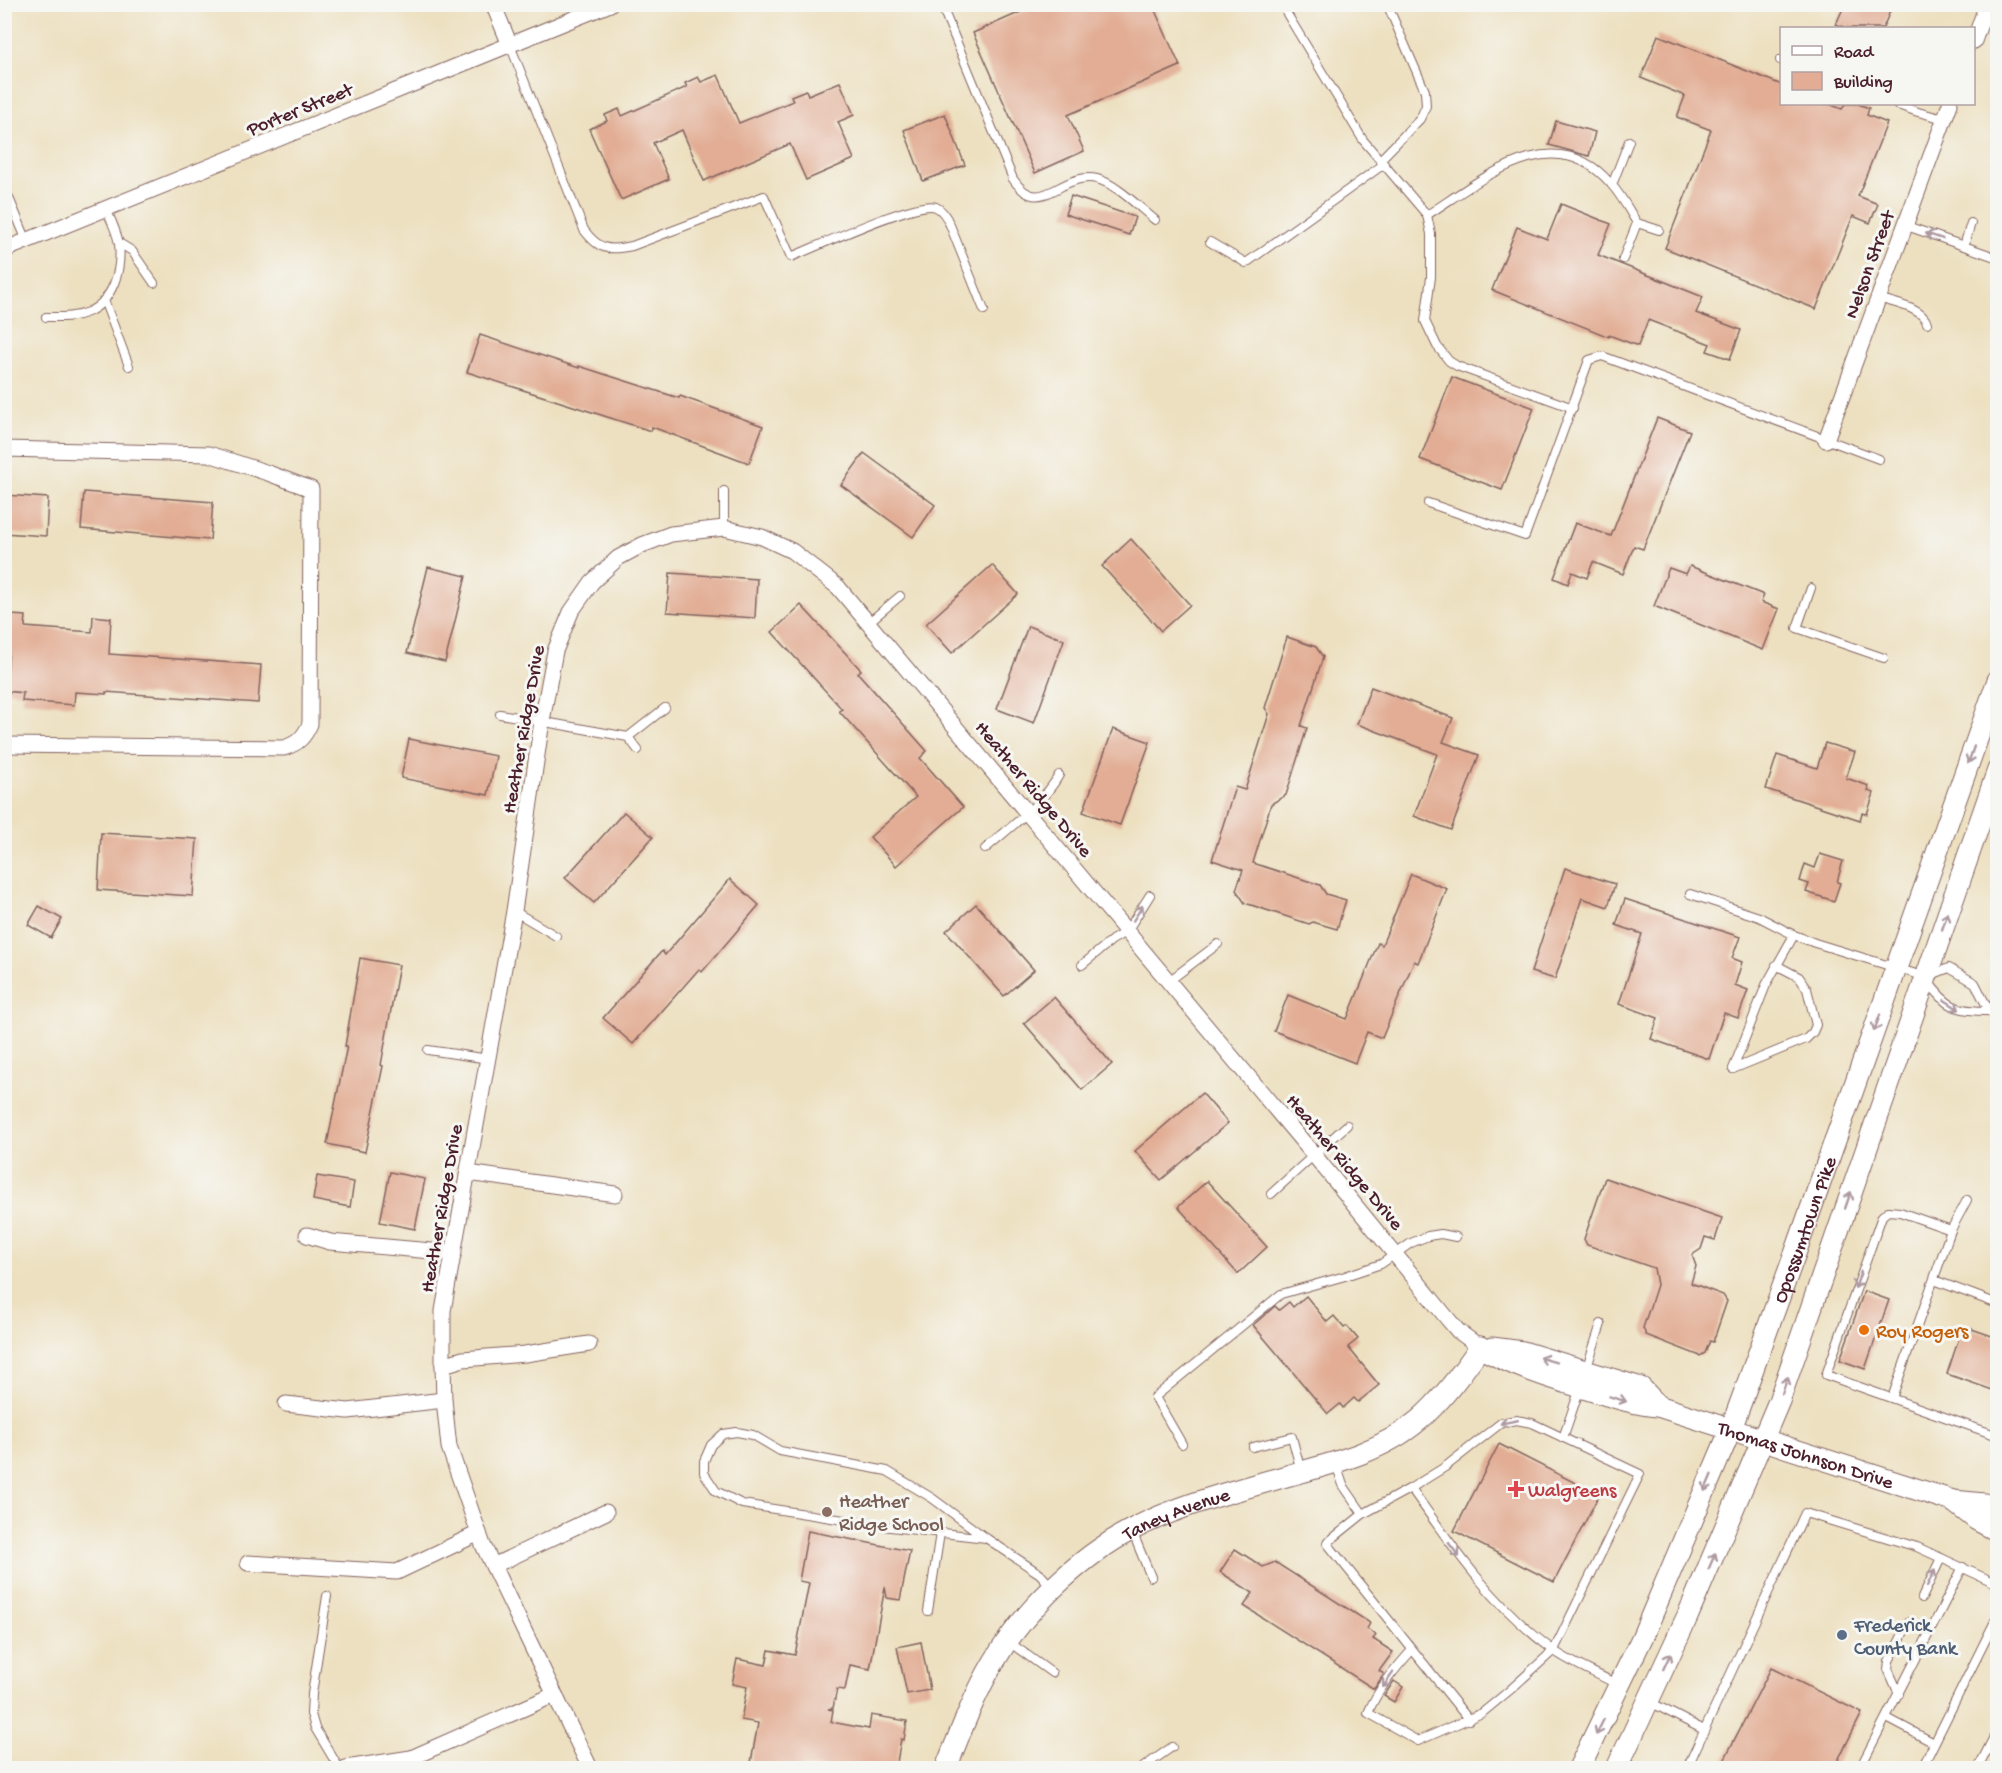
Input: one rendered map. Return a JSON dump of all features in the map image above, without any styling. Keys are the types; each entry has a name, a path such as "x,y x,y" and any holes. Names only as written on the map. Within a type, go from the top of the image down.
{"main road":[{"name":"Opossumtown Pike","path":"1579,1768 1620,1686 1731,1429 1998,680"},
{"name":"Opossumtown Pike","path":"1617,1768 1722,1538 1779,1401 1998,770"},
{"name":"Thomas Johnson Drive","path":"1480,1347 1523,1352 1637,1405 1658,1406 1953,1501 1984,1504 1998,1511"},
{"name":"Taney Avenue","path":"946,1768 980,1688 1008,1641 1036,1605 1093,1555 1131,1530 1187,1506 1371,1450 1419,1420 1470,1362 1480,1347"},
{"name":"Thomas Johnson Drive","path":"1953,1501 1977,1520 1998,1531"}],"street":[{"path":"493,4 510,45"},
{"name":"Porter Street","path":"4,250 610,4"},
{"path":"1975,38 1987,4"},
{"name":"Nelson Street","path":"1826,440 1950,105"},
{"path":"4,449 209,454 311,489 310,724 298,743 284,748 4,745"},
{"name":"Heather Ridge Drive","path":"590,1768 493,1566 449,1447 444,1400 443,1311 489,1059 555,651 571,612 592,582 618,558 642,545 671,534 724,528 762,537 792,551 838,587 1314,1155 1447,1318 1458,1331 1480,1347"},
{"path":"468,1173 615,1194"},
{"path":"307,1235 330,1242 454,1253"},
{"path":"443,1365 463,1359 525,1354 589,1344"},
{"path":"286,1404 348,1411 444,1400"},
{"path":"493,1566 606,1512"},
{"path":"248,1563 398,1572 479,1533"},
{"path":"346,1768 418,1762 554,1695"}],"lane":[{"path":"941,4 1013,178 1020,188 1037,196 1046,195 1077,178 1097,179 1155,220"},
{"path":"1210,242 1246,263 1382,162 1420,119 1426,106 1425,91 1387,4"},
{"path":"1280,6 1363,140 1427,215 1431,234 1431,277 1425,321 1437,346 1449,361 1457,366 1573,408"},
{"path":"510,45 584,230 594,244 617,249 632,246 764,196 791,257 887,217 919,206 935,207 944,213 950,225 984,310"},
{"path":"1898,105 1944,119"},
{"path":"1612,185 1629,141"},
{"path":"1427,215 1507,164 1546,154 1566,155 1600,172 1612,185 1637,223 1659,230"},
{"path":"4,186 27,241"},
{"path":"46,317 69,317 89,312 104,300 115,285 120,266 119,243 106,209"},
{"path":"1623,259 1637,223"},
{"path":"1964,246 1971,223"},
{"path":"1904,225 1998,258"},
{"path":"119,243 132,251 154,283"},
{"path":"1878,297 1917,311 1925,316 1927,323"},
{"path":"104,300 129,366"},
{"path":"1428,503 1525,536 1590,360 1602,356 1879,459"},
{"path":"724,491 724,528"},
{"path":"1811,588 1797,628 1884,658"},
{"path":"869,622 900,596"},
{"path":"628,737 665,708"},
{"path":"500,714 628,737 638,750"},
{"path":"985,849 1027,812 1054,784 1059,775"},
{"path":"1690,894 1759,916 1794,935 1926,977 1949,968 1975,983 1989,1011 1998,1018"},
{"path":"1082,965 1112,940 1127,931 1150,895"},
{"path":"514,911 556,936"},
{"path":"1776,965 1799,977 1807,988 1816,1025 1806,1040 1732,1069 1766,985 1776,965 1794,935"},
{"path":"1169,981 1218,944"},
{"path":"1926,977 1938,996 1962,1011 1989,1011"},
{"path":"1989,1011 1998,1000"},
{"path":"428,1050 489,1059"},
{"path":"1271,1194 1347,1125"},
{"path":"1892,1398 1951,1230 1968,1200"},
{"path":"1951,1230 1900,1212 1888,1211 1882,1216 1826,1375 1998,1436"},
{"path":"1182,1444 1155,1397 1281,1294 1381,1264 1411,1243 1428,1236 1441,1234 1456,1237"},
{"path":"1934,1280 1998,1304"},
{"path":"1563,1438 1601,1324"},
{"path":"1413,1650 1396,1667 1373,1701 1368,1713 1418,1742 1469,1720 1482,1713 1554,1650 1640,1474 1532,1423 1516,1420 1501,1423 1445,1467 1363,1514 1327,1544 1413,1650 1469,1720"},
{"path":"986,1538 882,1526 742,1504 716,1491 704,1473 704,1461 711,1445 723,1434 737,1432 753,1435 780,1451 887,1471 932,1498 1040,1574 1054,1589"},
{"path":"1253,1447 1292,1437 1301,1472"},
{"path":"1336,1462 1343,1485 1363,1514"},
{"path":"1411,1488 1455,1552 1494,1598 1554,1650 1620,1686"},
{"path":"1687,1768 1805,1513 1917,1547 1998,1584"},
{"path":"1131,1530 1151,1576"},
{"path":"928,1611 940,1533"},
{"path":"1922,1598 1941,1558"},
{"path":"1860,1768 1962,1567"},
{"path":"327,1596 311,1714 315,1728 339,1768"},
{"path":"1922,1768 1998,1615"},
{"path":"1899,1694 1888,1669 1889,1661 1909,1623"},
{"path":"1008,1641 1053,1673"},
{"path":"1649,1701 1704,1730"},
{"path":"1887,1718 1934,1743"},
{"path":"1978,1768 1998,1729"},
{"path":"1142,1768 1172,1747"}],"building":[{"path":"1039,4 1152,4 1180,66 1068,115 1084,151 1035,173 973,33"},
{"path":"1845,4 1893,4 1883,27 1844,27 1836,24"},
{"path":"1658,35 1780,84 1780,105 1832,105 1842,109 1844,105 1861,105 1869,108 1867,115 1887,123 1858,196 1878,204 1870,223 1853,216 1816,309 1665,248 1711,130 1677,117 1685,96 1641,78"},
{"path":"718,75 739,123 793,101 791,96 806,90 808,95 840,82 854,115 838,122 854,159 806,180 790,144 704,181 682,130 653,143 669,179 621,200 589,129 607,121 605,115 619,109 622,116 687,87 685,83 698,77 701,82"},
{"path":"945,114 965,165 923,181 904,130"},
{"path":"1556,121 1595,132 1589,156 1549,145"},
{"path":"1071,196 1135,217 1129,235 1065,214"},
{"path":"1561,204 1611,224 1598,255 1703,297 1696,313 1741,330 1730,359 1707,351 1710,344 1648,320 1638,346 1609,335 1609,337 1492,290 1517,227 1547,239"},
{"path":"480,335 579,368 579,366 679,398 680,396 763,426 749,463 652,427 651,431 467,372"},
{"path":"1452,377 1534,408 1502,490 1420,459"},
{"path":"1657,418 1690,431 1643,549 1634,546 1623,574 1593,562 1587,578 1572,572 1568,584 1554,578 1575,523 1611,536"},
{"path":"864,453 935,505 913,537 841,485"},
{"path":"84,492 213,502 210,540 81,529"},
{"path":"4,495 48,498 46,536 4,533"},
{"path":"1131,539 1190,605 1161,631 1102,566"},
{"path":"992,565 1018,594 952,653 926,624"},
{"path":"1690,566 1764,595 1761,602 1779,609 1763,650 1654,606 1669,568 1686,574"},
{"path":"428,567 466,576 445,662 407,653"},
{"path":"670,573 757,579 755,618 667,612"},
{"path":"801,605 861,670 858,673 927,751 920,758 963,807 896,866 870,837 916,797 839,711 842,709 772,632"},
{"path":"11,615 26,616 25,627 92,632 93,616 111,618 109,654 261,665 258,703 106,692 106,694 75,692 74,705 22,701 23,693 6,691"},
{"path":"1028,626 1064,640 1034,723 997,709"},
{"path":"1287,637 1316,647 1323,657 1301,726 1307,728 1286,795 1271,804 1253,863 1320,885 1326,894 1346,900 1337,929 1313,922 1309,924 1245,903 1236,890 1243,870 1212,860 1235,787 1245,790 1269,714 1265,708"},
{"path":"1371,687 1453,718 1443,742 1479,755 1451,830 1414,816 1437,754 1357,724"},
{"path":"1113,729 1150,742 1120,825 1083,812"},
{"path":"409,739 496,756 488,795 401,778"},
{"path":"1825,743 1855,752 1846,778 1869,786 1868,791 1874,793 1867,814 1862,813 1860,820 1766,789 1777,755 1817,768"},
{"path":"624,812 653,837 594,903 565,878"},
{"path":"101,833 197,839 193,896 98,890"},
{"path":"1820,854 1843,861 1837,882 1840,883 1834,901 1806,892 1809,884 1800,881 1805,864 1815,868"},
{"path":"1565,868 1615,884 1608,907 1582,898 1555,979 1531,972"},
{"path":"1411,874 1447,889 1418,963 1414,961 1382,1038 1367,1032 1355,1063 1274,1031 1288,995 1347,1019 1378,943 1382,945"},
{"path":"730,879 759,905 702,972 699,969 633,1044 603,1018 662,951 665,955"},
{"path":"1625,899 1740,937 1732,958 1742,962 1735,985 1748,990 1738,1018 1724,1013 1709,1059 1651,1039 1658,1018 1619,1004 1642,934 1616,925"},
{"path":"976,904 1034,970 1004,996 946,931"},
{"path":"39,906 62,919 51,938 28,925"},
{"path":"360,958 399,965 381,1065 383,1066 365,1152 327,1144 347,1046 345,1046"},
{"path":"1054,997 1112,1064 1082,1090 1024,1023"},
{"path":"1202,1093 1228,1123 1161,1180 1135,1151"},
{"path":"390,1172 425,1179 415,1229 380,1222"},
{"path":"317,1176 354,1182 350,1207 313,1200"},
{"path":"1605,1178 1722,1218 1715,1240 1705,1237 1701,1249 1692,1255 1696,1266 1691,1283 1723,1295 1727,1301 1713,1342 1710,1341 1705,1353 1700,1356 1646,1335 1643,1328 1657,1285 1654,1268 1587,1245 1584,1239"},
{"path":"1207,1181 1267,1247 1238,1274 1178,1207"},
{"name":"Roy Rogers","path":"1864,1291 1889,1300 1865,1369 1840,1360"},
{"path":"1306,1296 1327,1322 1334,1316 1358,1339 1348,1347 1379,1385 1358,1402 1354,1398 1343,1408 1340,1404 1328,1414 1253,1325 1275,1306 1279,1310 1289,1302 1293,1307"},
{"path":"1963,1326 1998,1338 1998,1392 1947,1374"},
{"path":"1499,1444 1599,1495 1554,1582 1454,1531"},
{"path":"808,1531 910,1551 900,1600 887,1598 885,1587 870,1669 850,1665 845,1690 837,1689 833,1708 828,1709 833,1710 831,1722 869,1729 871,1715 907,1721 896,1768 750,1768 758,1723 741,1720 747,1687 732,1684 737,1659 766,1665 769,1650 795,1655 809,1583 799,1581"},
{"path":"1235,1549 1263,1567 1275,1562 1370,1623 1367,1629 1376,1635 1373,1639 1393,1652 1379,1671 1384,1674 1374,1689 1244,1606 1253,1593 1220,1572"},
{"path":"921,1642 930,1690 907,1694 897,1647"},
{"path":"1771,1668 1862,1713 1834,1768 1720,1768"},
{"path":"1394,1681 1403,1687 1394,1702 1384,1696"}],"place":[{"name":"Roy Rogers","path":"1864,1330"},
{"name":"Walgreens","path":"1516,1489"},
{"name":"Heather Ridge School","path":"827,1512"},
{"name":"Frederick County Bank","path":"1842,1635"}]}
